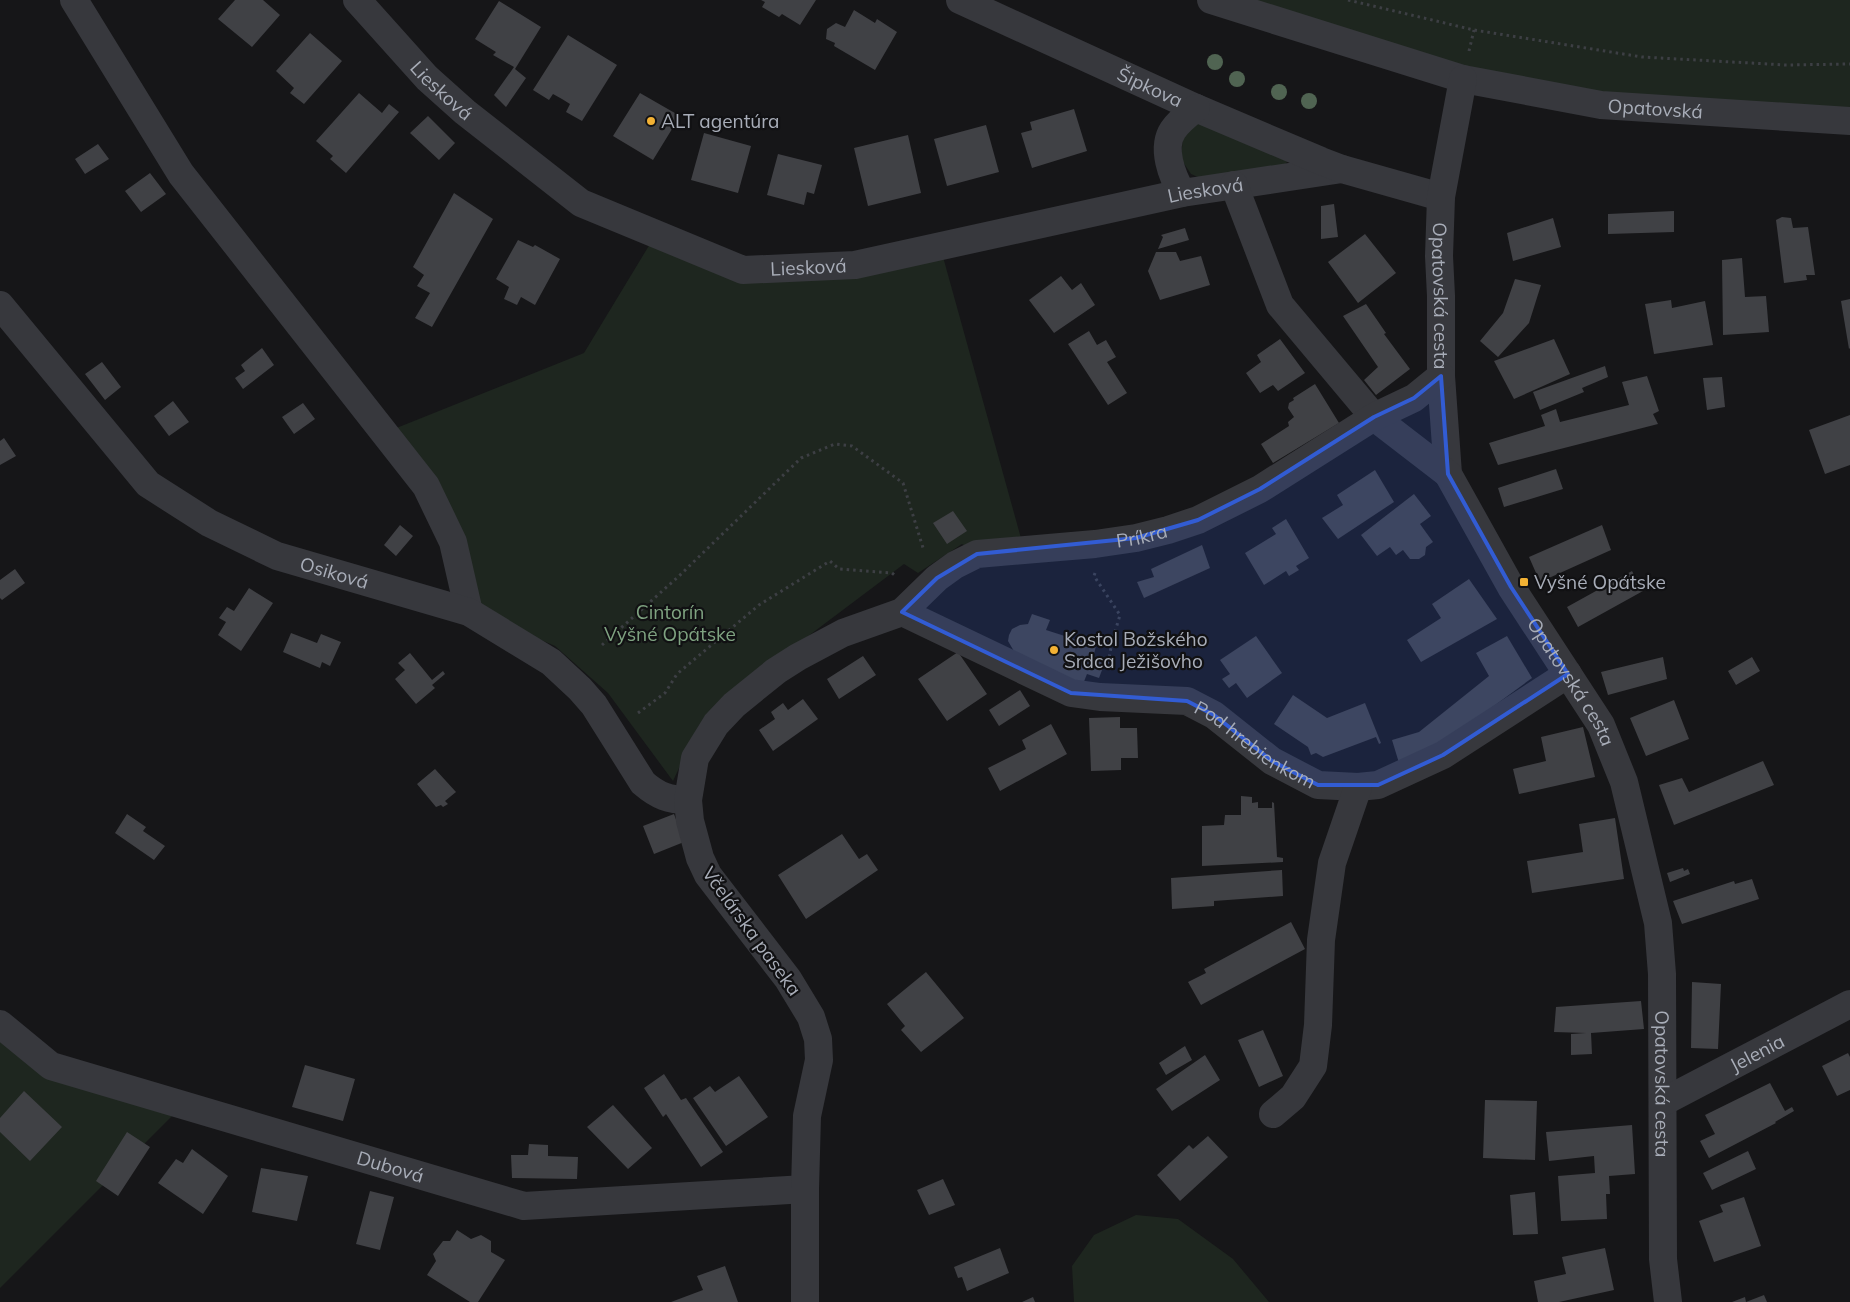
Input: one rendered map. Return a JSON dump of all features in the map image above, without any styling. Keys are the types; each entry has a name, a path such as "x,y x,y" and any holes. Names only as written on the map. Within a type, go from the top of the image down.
{"street":[{"path":"74,0 180,174 426,486 452,542 469,612"},
{"name":"Liesková","path":"357,0 427,78 465,112 582,203 744,270 855,265 1182,193 1342,169"},
{"name":"Šipkova","path":"960,0 1196,108 1342,169 1441,197"},
{"name":"Opatovská","path":"1211,0 1463,79 1602,105 1850,121"},
{"name":"Opatovská cesta","path":"1463,79 1441,197 1439,256 1441,376 1448,474 1511,587 1601,725 1624,782 1658,923 1662,974 1662,1258 1668,1302"},
{"path":"1182,193 1170,169 1168,150 1172,131 1182,119 1196,108"},
{"path":"1234,186 1280,305 1374,417 1448,474"},
{"name":"Osiková","path":"0,305 148,484 208,523 277,556 469,612 551,662 580,689 594,706 643,783 666,799 688,800"},
{"name":"Príkra","path":"902,612 937,578 956,564 977,554 1113,542 1168,530 1198,520 1260,489 1374,417 1414,398 1441,376"},
{"name":"Pod hrebienkom","path":"902,612 1071,693 1100,697 1187,701 1214,715 1272,761 1318,785 1358,787 1378,785 1443,755 1568,674"},
{"name":"Včelárska paseka","path":"805,1302 805,1189 808,1116 819,1060 818,1039 812,1016 788,979 708,875 694,840 688,800 695,758 716,724 734,705 798,656 843,634 902,612"},
{"path":"1273,1114 1293,1097 1312,1066 1318,1025 1321,940 1332,863 1358,787"},
{"name":"Jelenia","path":"1663,1102 1850,1004"},
{"name":"Dubová","path":"0,1024 51,1066 524,1206 805,1189"}],"path":[{"path":"1348,0 1474,30 1642,57 1786,65 1850,64"},
{"path":"602,645 679,576 801,458 835,444 852,446 903,483 928,566 937,578"},
{"path":"1112,642 1120,616 1094,576 1113,542"},
{"path":"638,713 665,693 677,674 759,606 818,568 830,562 839,568 892,573"}],"highlighted area":[{"path":"1441,376 1448,474 1511,587 1568,674 1443,755 1378,785 1318,785 1272,761 1214,715 1187,701 1071,693 902,612 937,578 977,554 1136,538 1198,520 1260,489 1374,417 1414,398"}],"green space":[{"path":"1211,0 1850,0 1850,121 1601,105"},
{"path":"1200,120 1284,155 1287,162 1283,167 1205,180 1191,174 1181,159 1183,137"},
{"name":"Cintorín Vyšné Opátske","path":"656,234 744,270 940,246 1024,549 977,554 962,544 918,573 904,564 795,646 699,725 673,781 608,693 555,646 491,618 469,612 453,542 384,433 584,353"},
{"path":"0,1024 51,1066 183,1105 0,1288"},
{"path":"1136,1215 1178,1219 1233,1259 1269,1302 1074,1302 1072,1266 1094,1235"}],"building":[{"path":"235,0 263,0 280,15 252,47 218,19"},
{"path":"761,0 816,0 800,25 782,14 779,17 762,7 765,2"},
{"path":"499,1 541,27 515,69 526,78 506,107 494,95 514,67 493,55 496,52 475,39"},
{"path":"854,10 875,23 877,19 897,32 875,70 834,46 835,43 826,39 827,29 836,23 845,27"},
{"path":"310,33 342,61 304,104 290,93 294,88 276,71"},
{"path":"568,35 617,65 582,121 566,112 570,104 553,94 549,100 533,90"},
{"path":"359,93 382,113 389,104 399,112 346,173 330,159 333,156 316,141"},
{"path":"640,93 680,116 653,160 613,136"},
{"path":"1074,109 1087,151 1032,168 1021,133 1032,130 1030,122"},
{"path":"428,116 455,143 439,160 410,133"},
{"path":"986,125 999,172 947,186 934,139"},
{"path":"704,133 751,146 738,193 691,180"},
{"path":"908,135 921,193 868,206 854,148"},
{"path":"98,144 109,159 85,174 75,159"},
{"path":"778,154 822,165 814,194 807,192 804,205 767,195"},
{"path":"150,173 166,194 141,212 125,191"},
{"path":"454,193 493,219 432,327 415,318 430,293 417,286 424,275 413,267"},
{"path":"1334,204 1338,237 1321,239 1321,206"},
{"path":"1674,211 1674,232 1608,234 1608,214"},
{"path":"1782,217 1791,218 1793,228 1808,227 1815,275 1806,275 1807,280 1784,283 1776,220"},
{"path":"1553,218 1561,247 1513,261 1507,233"},
{"path":"1185,228 1189,240 1158,249 1163,237 1161,235"},
{"path":"1365,234 1396,273 1358,303 1328,262"},
{"path":"518,240 533,247 535,245 560,259 535,305 521,297 517,305 504,299 509,287 496,279"},
{"path":"1156,252 1176,252 1180,261 1201,256 1210,285 1160,300 1148,271"},
{"path":"1742,258 1745,297 1766,296 1769,332 1723,335 1722,260"},
{"path":"1061,276 1072,290 1081,283 1095,305 1054,333 1029,300"},
{"path":"1515,279 1541,285 1529,323 1498,357 1480,341 1503,313"},
{"path":"1850,299 1850,348 1849,349 1841,301"},
{"path":"1671,300 1672,308 1705,301 1713,345 1654,354 1645,304"},
{"path":"1366,304 1386,333 1384,334 1410,369 1376,395 1364,380 1378,367 1343,316"},
{"path":"1089,331 1097,345 1106,340 1116,357 1107,362 1127,393 1108,405 1068,344"},
{"path":"1280,339 1305,373 1278,391 1273,385 1260,393 1246,373 1261,362 1257,355"},
{"path":"1554,339 1570,374 1514,399 1494,361"},
{"path":"262,348 274,365 243,389 235,378 245,371 241,365"},
{"path":"102,362 121,387 105,400 85,374"},
{"path":"1605,366 1608,377 1582,388 1584,392 1540,410 1533,392"},
{"path":"1647,376 1659,411 1653,414 1658,424 1498,465 1489,443 1545,426 1541,415 1556,409 1560,422 1629,405 1622,382"},
{"path":"1722,377 1725,407 1707,410 1703,378"},
{"path":"1315,384 1339,423 1273,463 1261,444 1289,426 1288,422 1294,417 1288,408 1289,403 1294,400 1293,398"},
{"path":"173,401 189,422 169,436 154,416"},
{"path":"303,403 315,419 294,434 282,417"},
{"path":"1850,415 1850,465 1825,474 1809,430"},
{"path":"4,438 16,456 0,465 0,441"},
{"path":"1556,469 1563,489 1504,507 1498,488"},
{"path":"1375,470 1394,502 1338,539 1322,518 1343,505 1337,495"},
{"path":"1414,494 1431,516 1420,524 1433,542 1426,547 1425,555 1419,559 1410,559 1403,550 1396,555 1390,547 1377,556 1361,535"},
{"path":"953,511 967,531 947,544 933,523"},
{"path":"1286,519 1309,558 1296,566 1299,570 1289,576 1286,571 1264,585 1245,553 1276,534 1272,528"},
{"path":"400,525 413,536 396,556 384,545"},
{"path":"1602,525 1611,550 1540,582 1529,557"},
{"path":"1202,545 1210,568 1144,598 1137,582 1154,577 1151,569"},
{"path":"15,569 25,583 2,600 0,598 0,580"},
{"path":"1632,571 1643,591 1578,627 1567,607"},
{"path":"1469,579 1497,619 1421,662 1407,640 1441,618 1432,604"},
{"path":"249,588 273,603 241,651 218,635 226,622 219,618 227,607 234,611"},
{"name":"Kostol Božského Srdca Ježišovho","path":"1032,614 1050,620 1046,630 1096,646 1093,658 1105,662 1099,678 1087,674 1083,684 1015,653 1008,641 1009,635 1012,629 1028,624"},
{"path":"291,633 317,643 321,634 341,642 330,666 322,662 320,668 283,652"},
{"path":"1256,636 1282,673 1247,698 1236,683 1229,688 1222,679 1230,674 1220,660"},
{"path":"1507,636 1532,678 1431,752 1399,763 1392,740 1419,732 1489,676 1476,653"},
{"path":"958,652 987,694 947,721 918,679"},
{"path":"410,653 432,680 443,671 445,674 432,685 435,688 416,704 395,679 405,670 398,663"},
{"path":"863,656 876,675 839,699 827,679"},
{"path":"1663,657 1667,679 1608,695 1601,672"},
{"path":"1752,657 1760,671 1736,685 1728,671"},
{"path":"1020,690 1030,706 999,726 989,710"},
{"path":"1293,695 1327,718 1365,703 1381,743 1379,744 1376,737 1323,757 1316,753 1311,755 1308,747 1274,724"},
{"path":"803,699 818,719 773,751 759,730 775,719 771,712 783,703 788,710"},
{"path":"1674,700 1689,739 1646,756 1630,718"},
{"path":"1120,717 1120,728 1137,728 1138,758 1121,758 1121,770 1091,771 1089,718"},
{"path":"1051,724 1067,754 1000,791 988,768 1026,749 1022,740"},
{"path":"1583,727 1595,777 1519,794 1513,769 1546,761 1541,737"},
{"path":"1763,761 1774,785 1674,825 1659,785 1682,778 1689,792"},
{"path":"435,769 456,792 445,801 448,804 443,807 441,805 436,807 417,784"},
{"path":"1241,796 1252,797 1252,803 1258,802 1258,808 1272,808 1272,802 1274,803 1277,857 1283,858 1283,862 1202,866 1202,826 1224,825 1225,815 1241,815"},
{"path":"127,814 146,827 143,831 165,846 154,860 115,833"},
{"path":"674,814 684,842 654,854 643,826"},
{"path":"1615,818 1624,879 1532,893 1527,861 1583,852 1579,824"},
{"path":"842,834 859,859 867,854 878,870 806,919 778,875"},
{"path":"1683,868 1684,871 1688,869 1690,874 1670,882 1667,873"},
{"path":"1282,870 1283,896 1214,901 1214,906 1172,909 1171,878"},
{"path":"1752,879 1759,899 1682,924 1673,901 1734,881 1735,884"},
{"path":"1291,922 1305,949 1201,1005 1188,982 1206,973 1204,969"},
{"path":"926,972 964,1018 921,1052 901,1030 905,1026 887,1004"},
{"path":"1692,982 1721,984 1718,1049 1691,1048"},
{"path":"1641,1001 1644,1029 1591,1033 1592,1054 1571,1055 1571,1034 1586,1033 1554,1032 1556,1007"},
{"path":"1263,1030 1283,1076 1259,1087 1238,1040"},
{"path":"1185,1046 1192,1060 1166,1075 1159,1063"},
{"path":"1848,1053 1850,1057 1850,1090 1837,1096 1822,1066"},
{"path":"1205,1055 1220,1080 1172,1111 1156,1089"},
{"path":"305,1065 355,1079 343,1121 292,1107"},
{"path":"664,1074 681,1100 686,1098 723,1152 701,1167 666,1114 663,1117 644,1088"},
{"path":"739,1076 768,1117 726,1146 693,1098 710,1086 715,1092"},
{"path":"1770,1083 1785,1111 1792,1107 1794,1111 1776,1123 1709,1158 1700,1141 1715,1134 1705,1115"},
{"path":"24,1091 62,1127 30,1161 0,1132 0,1118"},
{"path":"1485,1100 1537,1101 1535,1160 1483,1158"},
{"path":"613,1105 652,1148 628,1169 587,1127"},
{"path":"1632,1125 1635,1174 1609,1176 1610,1194 1606,1194 1607,1219 1561,1221 1558,1176 1595,1173 1594,1156 1549,1161 1546,1132"},
{"path":"127,1132 150,1147 118,1196 96,1181"},
{"path":"1208,1136 1228,1157 1180,1201 1157,1175 1189,1145 1193,1149"},
{"path":"529,1144 548,1145 548,1156 578,1157 577,1179 512,1178 511,1155 528,1155"},
{"path":"192,1149 228,1176 203,1214 158,1183 176,1159 183,1163"},
{"path":"1748,1151 1756,1169 1712,1190 1703,1173"},
{"path":"261,1168 308,1176 297,1221 252,1212"},
{"path":"943,1179 955,1205 929,1215 917,1190"},
{"path":"370,1191 394,1197 380,1250 356,1244"},
{"path":"1535,1192 1538,1234 1513,1235 1510,1195"},
{"path":"1744,1197 1761,1246 1714,1262 1699,1221 1723,1212 1720,1205"},
{"path":"457,1230 471,1239 481,1235 491,1241 491,1252 505,1260 478,1302 470,1302 427,1275 436,1261 433,1254 443,1241 450,1241"},
{"path":"1000,1248 1009,1273 967,1291 962,1277 958,1278 954,1267"},
{"path":"1605,1248 1614,1290 1559,1302 1538,1302 1534,1281 1566,1274 1562,1257"},
{"path":"725,1266 738,1302 671,1302 703,1290 697,1276"},
{"path":"1764,1295 1767,1302 1746,1302"},
{"path":"1033,1297 1035,1302 1022,1302"},
{"path":"1745,1297 1746,1302 1732,1302"}],"place":[{"name":"ALT agentúra","path":"651,121"},
{"name":"Vyšné Opátske","path":"1524,582"},
{"name":"Kostol Božského Srdca Ježišovho","path":"1054,650"}]}
